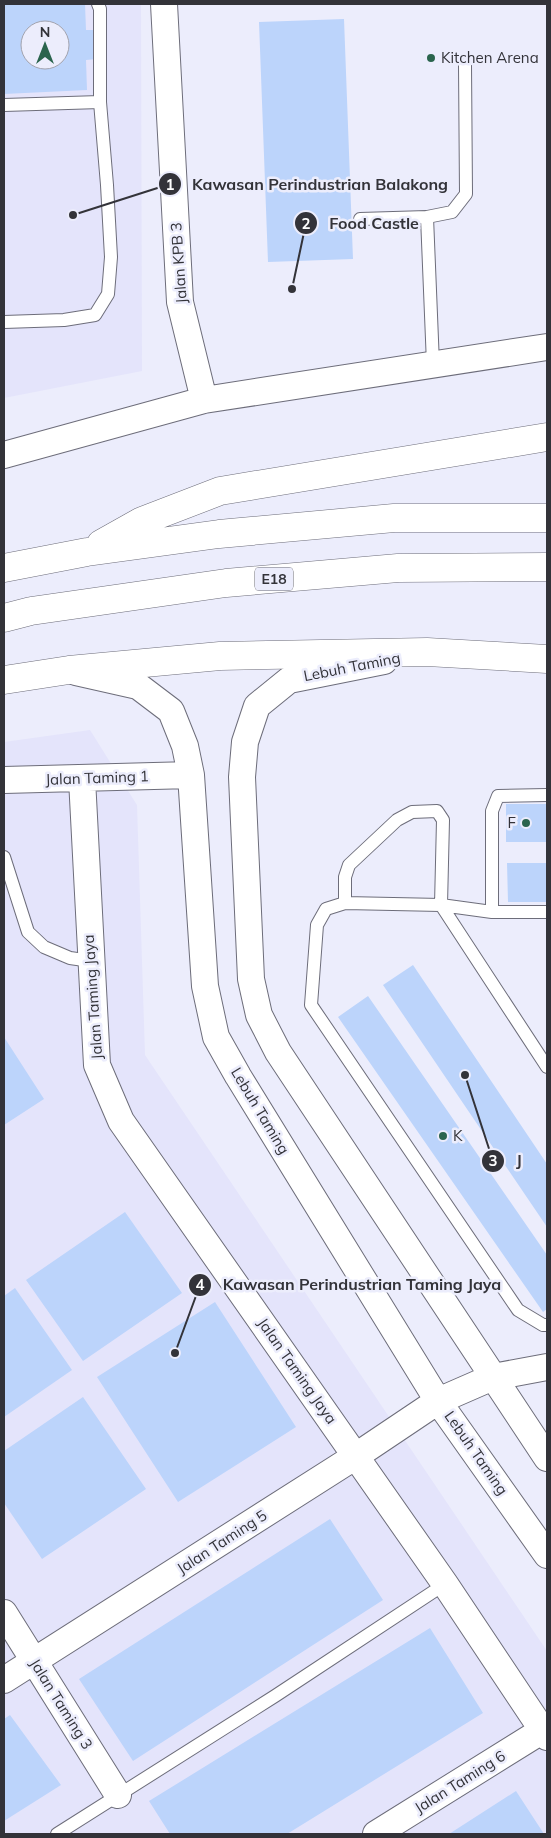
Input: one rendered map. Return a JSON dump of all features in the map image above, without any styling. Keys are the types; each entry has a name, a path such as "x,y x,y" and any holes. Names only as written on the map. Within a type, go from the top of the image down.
{"highway":[{"path":"87,552 142,521 220,492 547,437"},
{"path":"8,564 219,534 394,518 547,518"},
{"name":"E18","path":"4,618 32,612 226,583 398,568 547,567"},
{"path":"4,680 69,670 220,656 427,652 547,659"}],"street":[{"name":"Jalan KPB 3","path":"164,4 180,302 204,400"},
{"path":"4,455 204,400 547,347"},
{"name":"Lebuh Taming","path":"427,652 289,680 257,706 245,742 242,776 251,979 259,1015 278,1052 547,1458"},
{"name":"Lebuh Taming","path":"69,670 138,686 171,711 185,746 191,775 205,986 216,1037 238,1076 438,1401 547,1555"},
{"name":"Jalan Taming 1","path":"4,780 191,775"},
{"name":"Jalan Taming Jaya","path":"82,779 97,1065 121,1121 445,1584 545,1734"},
{"name":"Jalan Taming 5","path":"4,1680 356,1456 438,1401 492,1376 547,1368"},
{"name":"Jalan Taming 3","path":"4,1613 118,1794"},
{"name":"Jalan Taming 6","path":"376,1834 545,1734"}],"lane":[{"path":"4,322 64,320 95,315 108,294 111,257 100,102 100,9 98,4"},
{"path":"360,219 428,217 452,212 466,194 465,65"},
{"path":"4,105 100,102"},
{"path":"428,217 433,364"},
{"path":"492,912 492,811 498,796 547,795"},
{"path":"345,903 345,877 350,865 398,820 412,812 437,811 443,820 441,904 547,1067"},
{"path":"4,857 28,932 44,947 70,958 91,961"},
{"path":"547,912 492,912 441,904 345,903 326,910 317,925 311,1005 518,1310 543,1325 547,1325"},
{"path":"57,1834 275,1696 445,1584"}],"shaded area":[{"path":"4,4 141,4 142,371 4,398"},
{"path":"90,730 137,805 145,1055 547,1651 547,1834 4,1834 4,742"}],"building":[{"path":"4,4 85,4 86,30 96,30 97,59 86,60 87,90 4,94"},
{"path":"344,19 353,259 268,262 259,22"},
{"name":"F","path":"506,804 547,804 547,842 506,842"},
{"path":"507,863 547,863 547,902 508,902"},
{"path":"413,965 547,1164 547,1227 383,985"},
{"name":"K","path":"368,996 547,1255 547,1309 543,1312 338,1017"},
{"path":"4,1037 44,1099 4,1125"},
{"path":"125,1212 182,1293 83,1361 26,1280"},
{"path":"15,1288 72,1370 4,1417 4,1296"},
{"path":"215,1302 296,1427 178,1502 97,1377"},
{"path":"83,1397 146,1489 42,1559 4,1503 4,1451"},
{"path":"330,1519 383,1600 133,1761 79,1679"},
{"path":"430,1628 483,1713 287,1834 170,1834 149,1801"},
{"path":"10,1715 61,1785 4,1821 4,1719"},
{"path":"516,1791 544,1834 449,1834"}],"place":[{"name":"Kitchen Arena","path":"431,58"},
{"name":"Kawasan Perindustrian Balakong","path":"73,215"},
{"name":"Food Castle","path":"292,289"},
{"name":"F","path":"526,823"},
{"name":"J","path":"465,1075"},
{"name":"K","path":"443,1136"},
{"name":"Kawasan Perindustrian Taming Jaya","path":"175,1353"}]}
